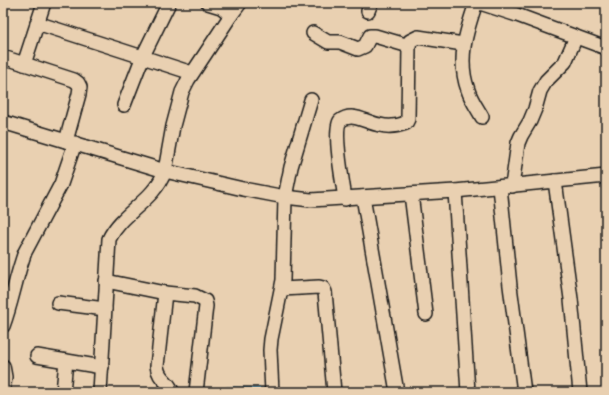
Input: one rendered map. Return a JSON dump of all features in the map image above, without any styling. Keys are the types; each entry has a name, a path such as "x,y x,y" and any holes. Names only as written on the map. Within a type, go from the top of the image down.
{"street":[{"path":"24,64 44,3"},
{"path":"124,105 143,56 169,3"},
{"path":"208,3 220,7 231,15"},
{"path":"100,392 109,239 112,232 152,193 162,179 179,103 188,80 240,3"},
{"path":"476,3 466,33 463,53 466,82 472,99 482,117"},
{"path":"480,3 606,48"},
{"path":"38,23 192,73"},
{"path":"313,33 325,42 340,42 358,49 364,46 370,36 375,36 409,46"},
{"path":"345,199 338,144 338,124 342,119 349,117 386,126 406,123 408,119 410,41 418,37 464,44"},
{"path":"524,392 510,286 506,186 520,136 530,121 540,91 546,82 565,62 576,37"},
{"path":"3,57 74,80 80,87 71,142 61,184 25,252 7,302 3,326"},
{"path":"272,387 271,339 282,289 285,197 291,167 311,100"},
{"path":"3,122 165,171 285,197 312,200 363,198 455,191 606,176"},
{"path":"556,181 572,306 580,392"},
{"path":"455,191 468,392"},
{"path":"410,194 426,314"},
{"path":"363,198 397,392"},
{"path":"106,281 165,293 195,296 205,301 206,306 196,392"},
{"path":"282,289 323,288 325,292 334,392"},
{"path":"165,293 157,366 158,373 169,385 172,392"},
{"path":"58,303 105,309"},
{"path":"37,356 102,367"},
{"path":"63,392 66,361"},
{"path":"3,366 5,377 4,392"}],"waterway":[{"path":"224,392 227,388 269,389"},
{"path":"274,390 302,392"}]}
